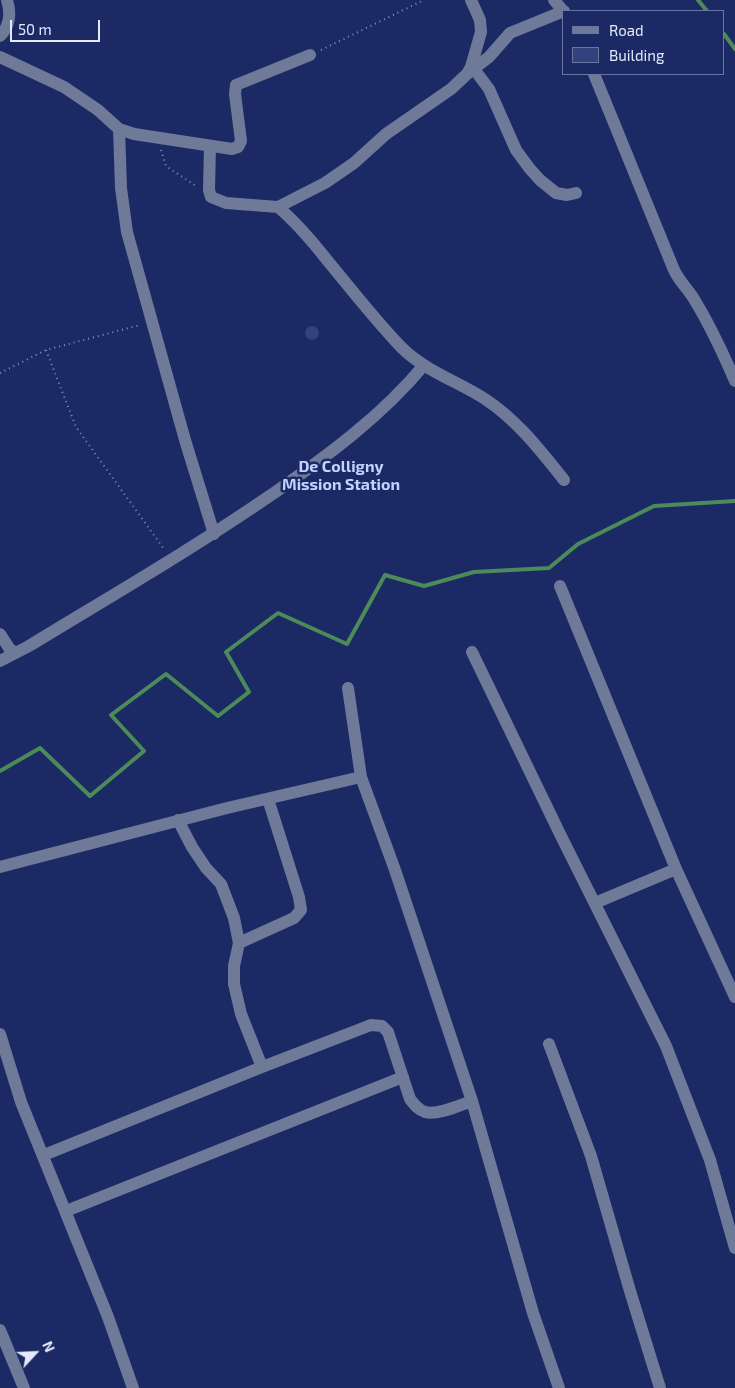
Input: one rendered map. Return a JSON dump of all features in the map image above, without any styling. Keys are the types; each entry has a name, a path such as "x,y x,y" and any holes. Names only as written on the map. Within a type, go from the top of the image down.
{"street":[{"path":"0,36 4,32 10,13 6,0"},
{"path":"470,72 481,26 478,13 471,0"},
{"path":"554,0 563,10"},
{"path":"210,146 209,184 211,197 226,203 278,207 325,183 346,169 386,134 451,88 489,57 510,33 562,12"},
{"path":"0,57 64,87 98,110 119,129 134,134 232,149 240,145 241,130 235,94 236,85 310,55"},
{"path":"470,72 489,88 516,150 530,169 556,193 568,195 576,192"},
{"path":"594,75 677,278 687,287 696,302 735,381"},
{"path":"119,129 121,188 127,232 214,534"},
{"path":"278,207 294,220 358,298 402,347 424,366 485,399 506,415 524,431 564,480"},
{"path":"0,661 214,534 325,457 404,389 424,366"},
{"path":"560,586 676,869 735,997"},
{"path":"0,634 9,648 15,653"},
{"path":"472,652 666,1046 710,1160 735,1247"},
{"path":"348,688 361,778 395,870 472,1102 533,1313 559,1388"},
{"path":"0,867 178,820 361,778"},
{"path":"239,943 294,918 301,910 299,897 268,799"},
{"path":"178,820 192,847 225,893 234,918 239,943 234,966 234,984 241,1014 262,1067"},
{"path":"595,903 676,869"},
{"path":"44,1155 262,1067 377,1024 388,1032 410,1099 417,1107 425,1112 435,1113 472,1102"},
{"path":"0,1034 21,1102 108,1316 133,1388"},
{"path":"549,1044 591,1156 660,1388"},
{"path":"66,1211 403,1077"},
{"path":"0,1330 24,1388"}],"path":[{"path":"310,55 424,0"},
{"path":"158,138 166,166 211,197"},
{"path":"0,373 46,350 152,322"},
{"path":"46,350 76,427 172,560"}],"building":[{"path":"312,326 317,328 319,333 317,338 312,340 307,338 305,333 307,328"}],"waterway":[{"path":"698,0 706,10"},
{"path":"725,35 735,49"},
{"path":"0,771 40,748 90,796 144,751 111,715 166,674 218,716 249,692 226,652 278,613 347,644 385,575 424,586 474,572 549,568 578,544 654,506 735,501"}],"district":[{"name":"De Colligny Mission Station","path":"341,476"}]}
